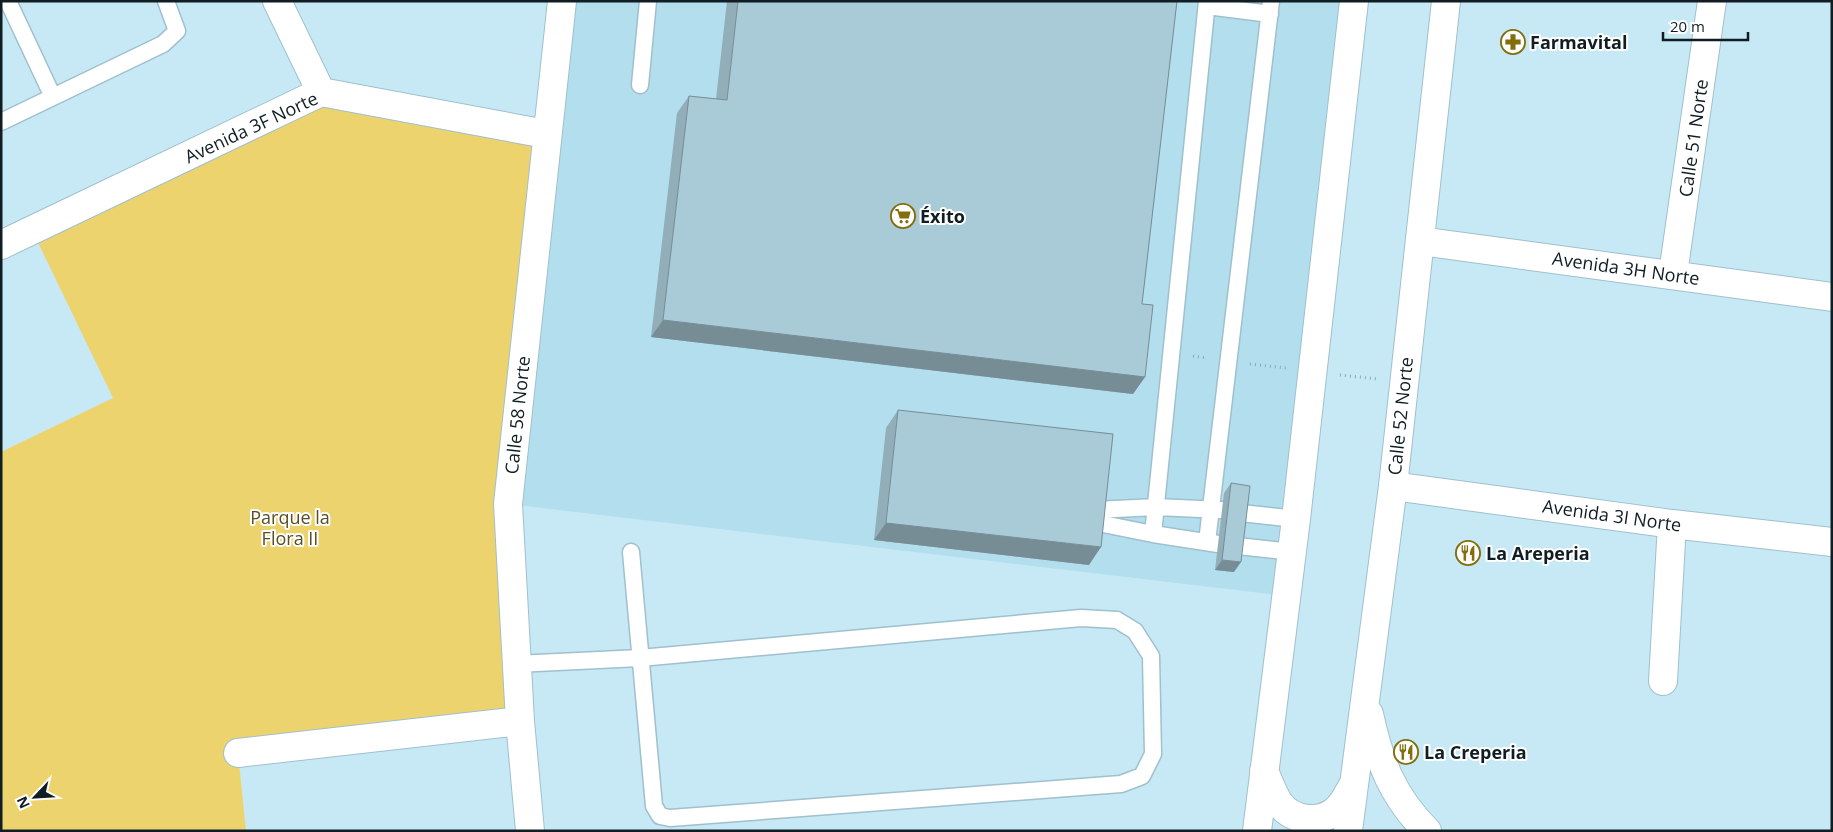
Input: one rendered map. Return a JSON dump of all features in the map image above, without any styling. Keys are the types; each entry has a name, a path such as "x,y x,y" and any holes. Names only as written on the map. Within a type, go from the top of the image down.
{"street":[{"path":"277,1 321,92"},
{"name":"Calle 58 Norte","path":"530,831 516,664 508,504 546,134 562,1"},
{"path":"1256,829 1269,782 1292,552 1354,1"},
{"name":"Calle 52 Norte","path":"1348,831 1349,793 1366,700 1446,1"},
{"name":"Calle 51 Norte","path":"1673,274 1712,1"},
{"name":"Avenida 3F Norte","path":"1,245 321,92 546,134"},
{"name":"Avenida 3H Norte","path":"1420,241 1832,297"},
{"name":"Avenida 3I Norte","path":"1392,486 1419,488 1672,524 1832,542"},
{"path":"1663,681 1672,524"},
{"path":"1366,700 1375,742 1388,780 1410,814 1427,831"},
{"path":"238,753 520,721"},
{"path":"1269,782 1280,804 1289,813 1300,818 1313,820 1325,817 1336,810 1349,793"}],"lane":[{"path":"8,1 53,97"},
{"path":"1,122 163,44 176,30 166,1"},
{"path":"640,85 648,1"},
{"path":"1153,534 1156,507 1207,4 1270,7 1216,509 1212,543 1153,534 1094,516 1156,507 1216,509"},
{"path":"1241,513 1296,520"},
{"path":"1238,546 1292,552"},
{"path":"516,664 640,658 1081,618 1117,620 1135,631 1151,656 1153,754 1142,776 1121,784 670,818 660,816 654,806 640,658 631,552"}],"path":[{"path":"1332,374 1387,380"}],"shaded area":[{"path":"562,1 1354,1 1286,596 508,504"}],"green space":[{"name":"Parque la Flora II","path":"321,92 546,134 508,504 520,721 238,753 246,831 1,831 1,452 113,398 32,230"}],"building":[{"name":"Éxito","path":"738,1 1177,1 1142,304 1153,305 1145,377 663,320 689,96 727,100"},
{"path":"898,410 1113,434 1101,547 886,523"},
{"path":"1231,483 1250,486 1241,562 1222,560"}],"place":[{"name":"Farmavital","path":"1513,42"},
{"name":"Éxito","path":"903,216"},
{"name":"La Areperia","path":"1468,553"},
{"name":"La Creperia","path":"1406,752"}]}
